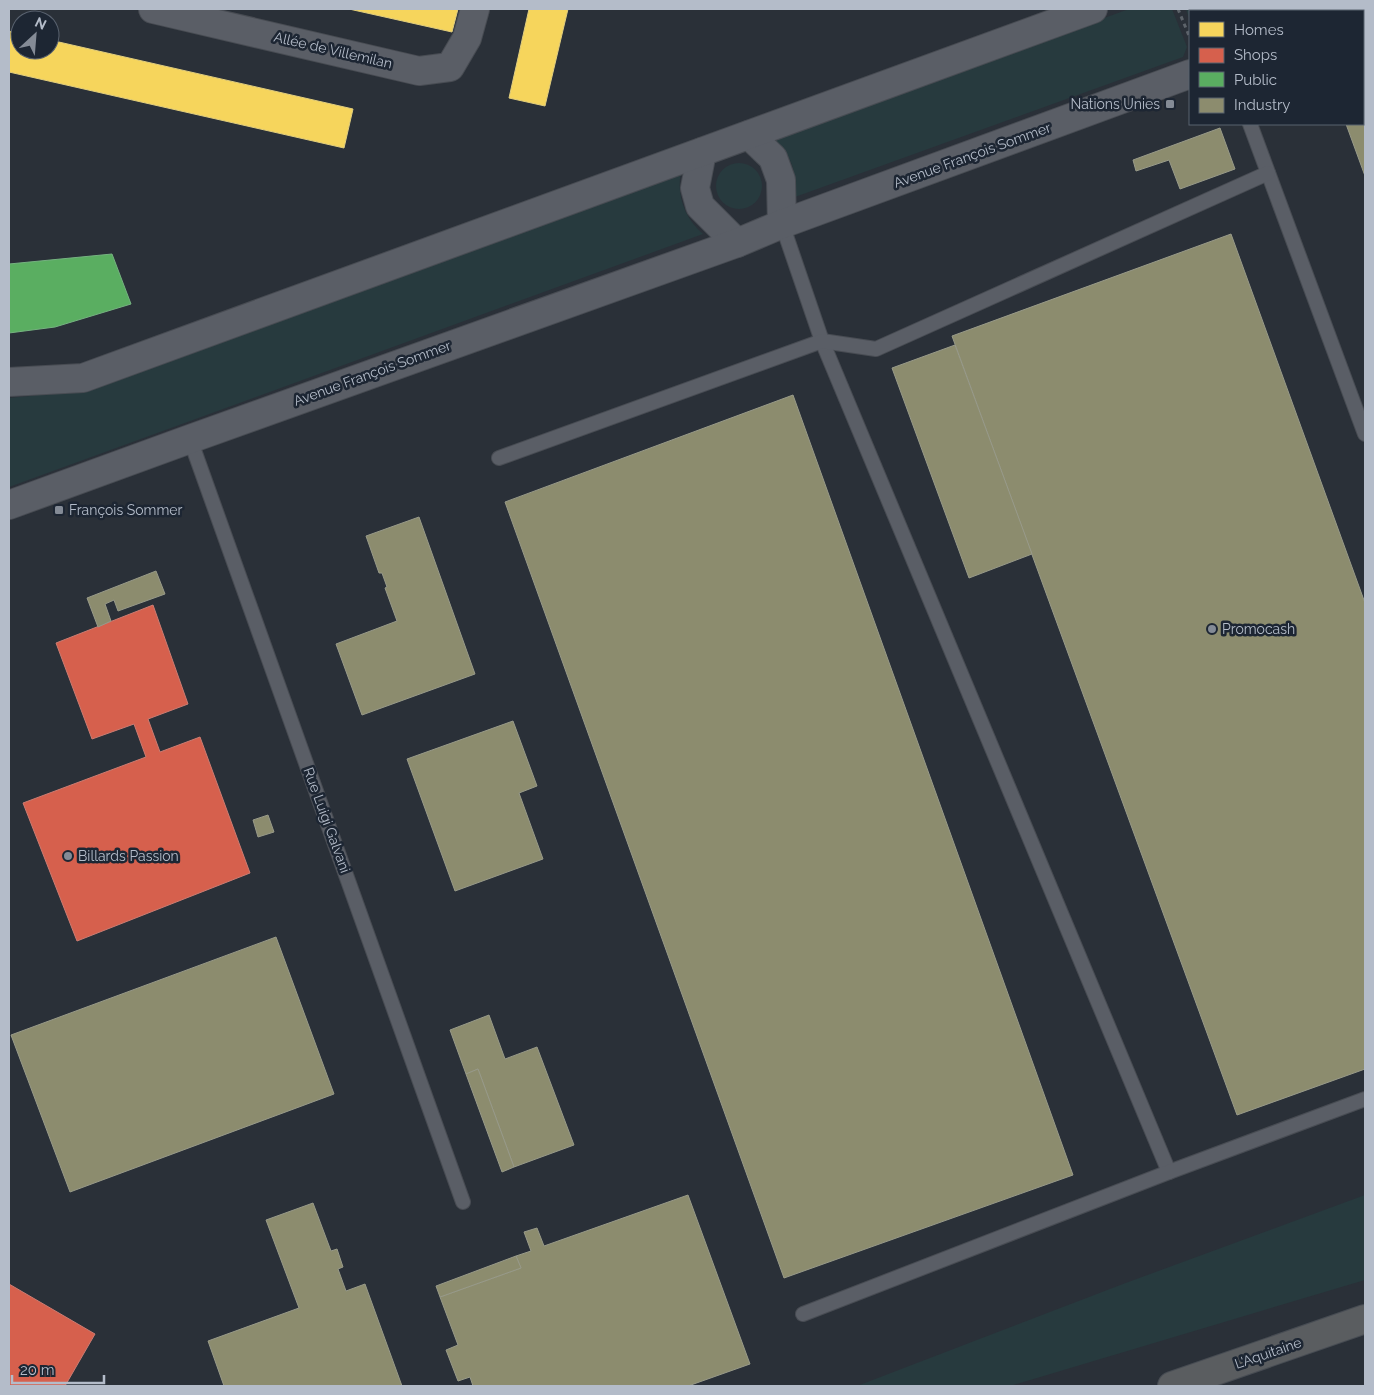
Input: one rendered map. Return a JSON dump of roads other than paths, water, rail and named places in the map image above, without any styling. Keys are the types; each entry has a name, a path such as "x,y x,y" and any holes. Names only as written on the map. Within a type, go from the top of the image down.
{"highway":[{"name":"L'Aquitaine","path":"1172,1386 1365,1319"}],"street":[{"name":"Allée de Villemilan","path":"153,9 420,71 450,67 467,38 475,9"},
{"path":"9,382 83,378 1094,9"},
{"name":"Avenue François Sommer","path":"782,224 1189,74"},
{"path":"702,152 695,188 700,206 737,242 782,224 781,180 774,158 749,135"},
{"name":"Avenue François Sommer","path":"9,505 190,438 737,242"}],"lane":[{"path":"1250,125 1365,434"},
{"path":"499,458 822,341 876,350 1268,173"},
{"path":"782,224 822,341 1169,1172"},
{"name":"Rue Luigi Galvani","path":"190,438 463,1202"},
{"path":"803,1314 1169,1172 1365,1099"}],"place":[{"name":"Nations Unies","path":"1170,104"},
{"name":"François Sommer","path":"59,510"},
{"name":"Promocash","path":"1212,629"},
{"name":"Billards Passion","path":"68,856"}]}
